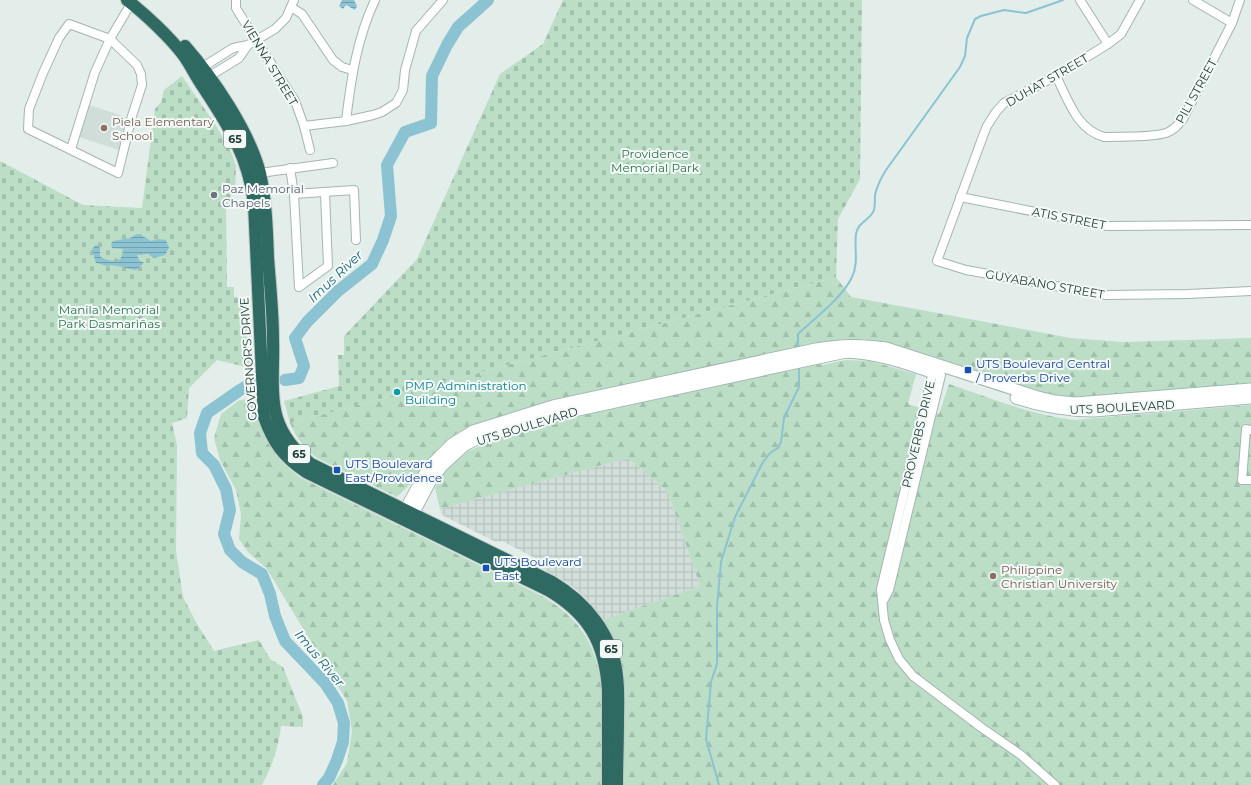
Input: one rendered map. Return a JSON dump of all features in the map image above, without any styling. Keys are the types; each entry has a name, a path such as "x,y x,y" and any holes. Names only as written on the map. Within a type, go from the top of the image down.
{"highway":[{"name":"GOVERNOR'S DRIVE","path":"132,1 171,31 201,75 235,116 247,138 260,173 265,201 273,338 268,369 268,397 282,430 303,458 311,464 408,514 548,590 569,604 583,618 597,640 607,676 608,785"},
{"name":"GOVERNOR'S DRIVE","path":"201,75 242,152 250,177 254,204 260,338 268,369"},
{"name":"GOVERNOR'S DRIVE","path":"408,514 562,588 586,608 598,623 611,648 617,674 617,785"}],"main road":[{"name":"UTS BOULEVARD","path":"408,514 422,477 435,460 452,444 474,431 553,406 786,361 817,354 845,345 865,345 886,348 937,371 1036,404 1074,411 1094,411 1251,398"},
{"name":"UTS BOULEVARD","path":"937,371 1055,401 1075,403 1251,389"}],"street":[{"name":"VIENNA STREET","path":"236,0 236,8 294,101 304,126 310,150"},
{"path":"346,120 352,70 363,28 375,0"},
{"path":"304,126 346,120 382,112 396,103 403,90 405,70 416,31 443,0"},
{"path":"1080,0 1108,44"},
{"name":"DUHAT STREET","path":"937,261 983,136 987,126 996,112 1004,103 1056,76 1108,44 1121,34 1140,0"},
{"path":"1193,0 1232,23"},
{"name":"PILI STREET","path":"1056,76 1077,119 1086,128 1096,134 1104,137 1167,133 1177,126 1183,119 1232,23 1240,0"},
{"path":"71,149 95,72 110,39 132,1"},
{"path":"201,75 233,48 248,45 275,29 286,18 292,4 302,14 333,60 352,70"},
{"path":"69,24 110,39 136,65 141,74 142,85 132,116 118,174 71,149 28,130 29,109 59,38 69,24"},
{"path":"260,173 333,163"},
{"path":"290,168 294,194 299,287 328,266 325,193"},
{"path":"294,194 354,190 356,240"},
{"name":"ATIS STREET","path":"960,197 1107,226 1251,224"},
{"name":"GUYABANO STREET","path":"937,261 966,270 1106,295 1188,294 1251,291"},
{"name":"PROVERBS DRIVE","path":"937,371 889,590 883,601 884,620 890,640 900,659 913,676 982,728 1021,755 1055,785"},
{"path":"1251,430 1246,429 1242,469 1242,480 1251,480"}],"shaded area":[{"name":"Piela Elementary School","path":"89,105 129,118 119,150 79,137"},
{"path":"628,458 668,492 700,586 603,620 590,603 578,591 566,582 538,566 537,559 502,541 496,542 442,515 440,509"}],"green space":[{"name":"Providence Memorial Park","path":"563,0 862,0 860,179 838,219 836,277 290,423 284,401 339,386 338,355 344,355 344,336 417,259 500,74 543,44"},
{"name":"Manila Memorial Park Dasmariñas","path":"182,76 215,124 231,152 236,166 235,195 231,195 231,208 226,208 227,287 234,287 234,297 241,297 241,307 247,308 247,351 254,369 217,360 189,388 187,418 172,423 177,445 176,551 183,597 197,624 214,651 259,640 270,659 283,667 303,717 303,727 281,726 274,756 262,785 0,785 0,161 83,205 142,208 155,109 161,102 164,90"},
{"path":"836,277 851,297 1071,338 1123,342 1251,338 1251,385 1084,398 1057,396 1038,392 886,343 862,339 843,339 552,401 471,426 457,433 439,448 426,462 415,479 397,497 317,458 301,442 290,423"},
{"name":"Philippine Christian University","path":"845,360 870,361 916,374 908,404 939,414 949,384 1026,410 1058,418 1074,420 1251,405 1251,785 624,785 623,673 616,645 603,620 700,586 668,492 628,458 440,509 435,488 443,475 454,463 469,451 496,439 556,421 781,371 789,371"},
{"path":"253,397 264,433 274,452 290,470 301,478 544,597 569,616 578,626 591,647 599,674 602,690 603,785 333,785 347,763 352,731 347,701 267,569 248,552 239,539 241,514 236,490 220,460 214,438 221,414 238,401"}],"water":[{"path":"342,0 354,0 357,6 355,10 346,5 343,9 339,6"},
{"path":"137,234 151,241 158,239 166,240 169,248 165,255 154,258 148,254 137,255 139,260 144,263 136,270 96,263 92,250 95,245 100,248 100,256 107,260 116,261 124,252 123,249 112,248 111,244 113,241 130,238"}],"waterway":[{"name":"Imus River","path":"285,380 299,378 304,366 295,338 307,322 338,291 372,264 383,240 391,216 387,165 405,132 431,123 432,76 447,45 458,27 488,0"},
{"path":"798,349 798,334 835,300 848,285 855,266 857,230 859,226 870,217 874,210 875,195 879,182 960,67 965,56 967,38 975,19 1004,10 1026,13 1063,0"},
{"path":"719,785 706,739 711,682 717,664 717,607 721,562 735,517 763,462 771,452 778,448 781,442 784,418 799,387 799,366"},
{"name":"Imus River","path":"254,382 207,413 200,433 202,453 214,465 226,489 230,510 224,534 230,550 242,562 262,574 270,594 275,616 285,641 325,683 338,703 344,723 343,742 329,778 323,785"}],"place":[{"name":"Piela Elementary School","path":"104,128"},
{"name":"Paz Memorial Chapels","path":"214,195"},
{"name":"UTS Boulevard Central / Proverbs Drive","path":"968,370"},
{"name":"PMP Administration Building","path":"397,392"},
{"name":"UTS Boulevard East/Providence","path":"337,470"},
{"name":"UTS Boulevard East","path":"486,568"},
{"name":"Philippine Christian University","path":"993,576"}]}
